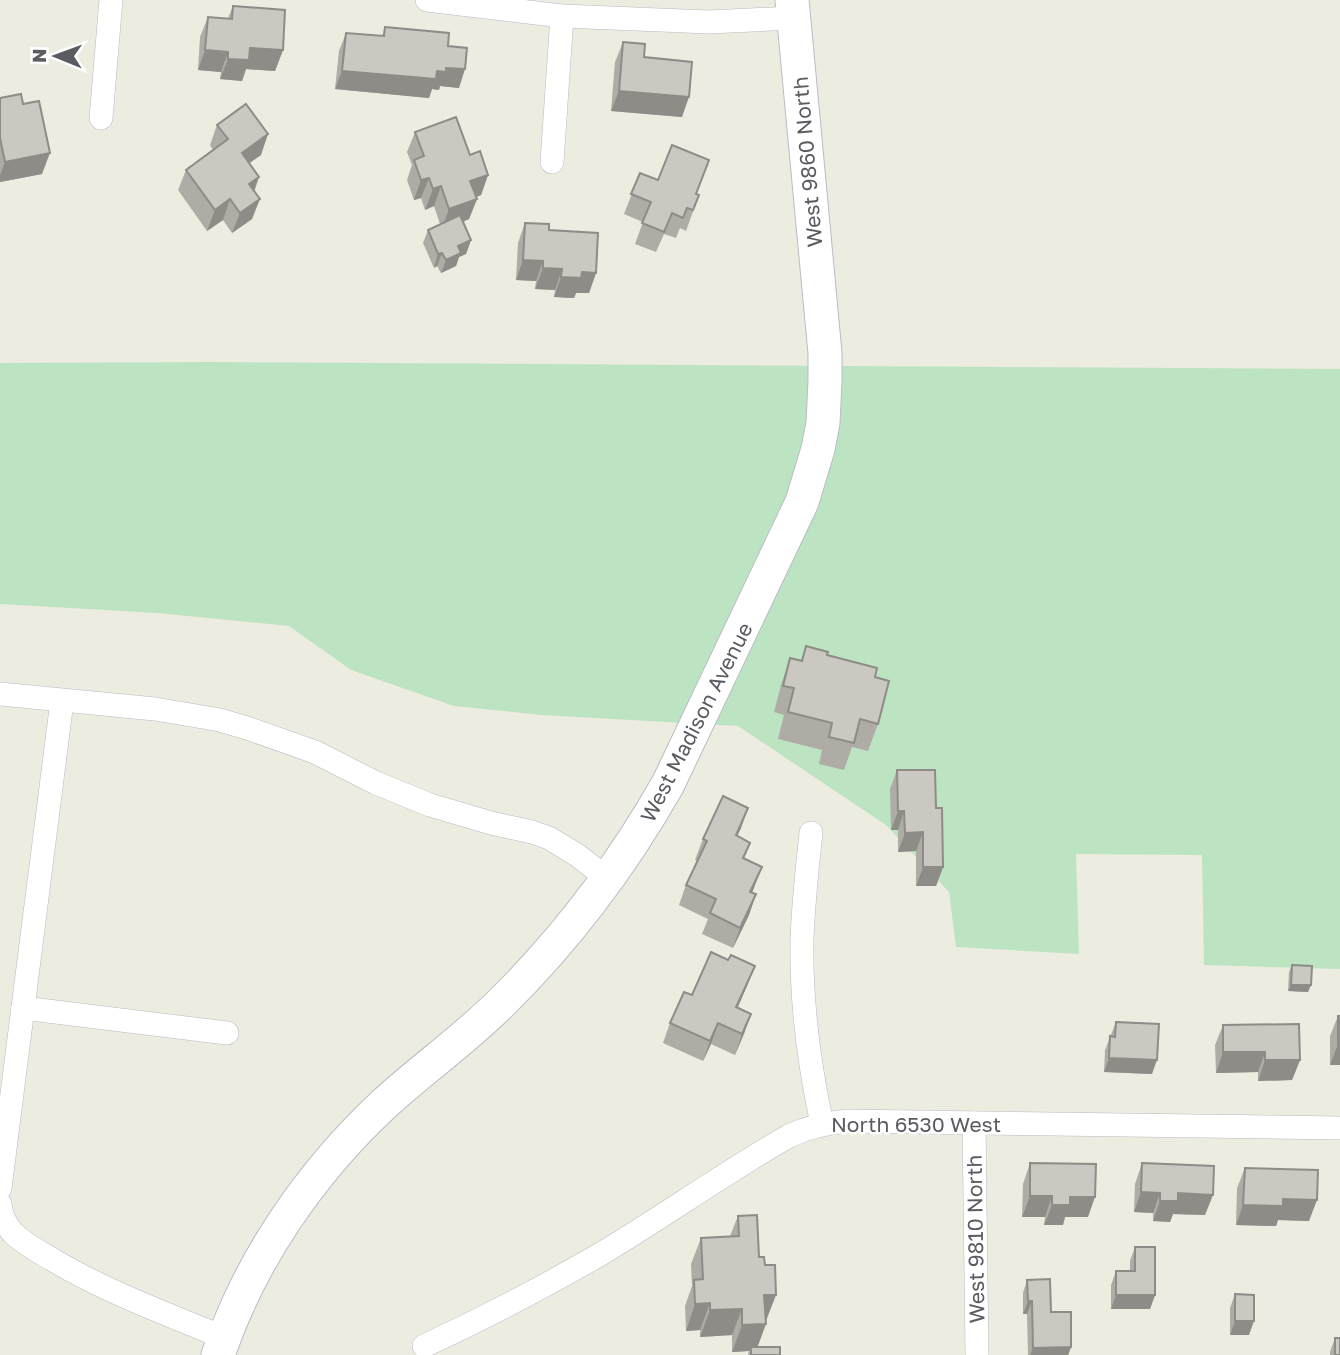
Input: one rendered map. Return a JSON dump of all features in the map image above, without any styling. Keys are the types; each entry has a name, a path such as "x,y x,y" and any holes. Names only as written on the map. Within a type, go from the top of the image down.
{"street":[{"path":"102,118 111,0"},
{"path":"427,0 562,16 709,22 793,9"},
{"name":"West 9860 North","path":"793,9 822,325"},
{"path":"552,162 562,16"},
{"name":"West Madison Avenue","path":"222,1347 241,1300 268,1248 285,1220 330,1161 384,1104 469,1032 526,978 557,944 639,835 668,784 802,502 823,423 825,381 822,325"},
{"path":"0,694 155,709 220,720 250,729 315,752 376,783 430,805 549,838 608,879"},
{"path":"0,1188 62,701"},
{"path":"811,833 804,905 803,979 811,1063 822,1124"},
{"path":"23,1008 227,1033"},
{"name":"North 6530 West","path":"424,1346 511,1304 602,1253 780,1140 822,1124 847,1121 1340,1128"},
{"name":"West 9810 North","path":"974,1123 977,1355"},
{"path":"0,1204 5,1220 15,1235 53,1260 222,1347"}],"green space":[{"path":"0,363 1340,369 1340,969 1204,965 1202,855 1076,854 1079,954 956,947 949,892 886,825 738,726 541,715 454,706 351,670 289,626 157,613 0,604"}],"building":[{"path":"233,6 285,10 283,50 250,48 249,60 228,59 228,52 205,50 208,17 232,19"},
{"path":"385,27 449,33 448,46 467,48 465,69 446,68 446,72 437,71 436,79 342,71 346,33 384,36"},
{"path":"623,42 645,44 644,57 692,62 689,97 619,91"},
{"path":"21,94 23,104 39,101 50,153 5,162 0,138 0,98"},
{"path":"246,104 268,134 242,153 259,177 249,184 260,199 240,213 230,199 215,210 186,170 228,139 217,125"},
{"path":"456,117 470,155 480,151 488,175 470,181 477,199 449,209 441,186 433,189 429,178 421,180 414,160 424,156 415,132"},
{"path":"672,145 709,160 693,210 687,208 683,218 672,213 664,232 642,223 651,202 631,194 640,173 658,180"},
{"path":"460,215 471,240 458,246 461,253 446,260 442,253 438,254 428,230"},
{"path":"525,223 549,224 549,230 598,233 596,273 582,272 581,278 561,277 562,269 543,268 543,261 523,260"},
{"path":"806,646 828,652 827,655 877,668 875,677 889,681 878,724 860,719 854,743 829,737 832,723 788,712 794,688 783,686 790,658 802,661"},
{"path":"897,770 935,770 936,808 942,808 943,867 923,867 923,832 905,833 904,811 898,811"},
{"path":"723,796 748,808 736,835 750,843 743,858 762,867 750,892 756,894 740,928 710,913 716,899 686,885 707,841 703,839"},
{"path":"711,952 728,960 731,955 755,966 736,1007 751,1014 742,1034 718,1023 710,1041 670,1023 684,992 692,995"},
{"path":"1292,965 1312,966 1311,985 1291,985"},
{"path":"1340,1016 1340,1044 1338,1044"},
{"path":"1116,1022 1159,1024 1157,1060 1109,1058 1110,1036 1115,1037"},
{"path":"1299,1024 1300,1060 1265,1060 1265,1052 1223,1052 1223,1025"},
{"path":"1030,1163 1096,1164 1095,1197 1070,1197 1070,1205 1052,1205 1052,1196 1030,1196"},
{"path":"1142,1163 1214,1166 1213,1195 1178,1193 1178,1201 1160,1201 1160,1193 1141,1192"},
{"path":"1245,1168 1318,1170 1317,1200 1283,1199 1283,1206 1243,1205"},
{"path":"757,1215 759,1257 764,1257 765,1265 775,1265 776,1295 764,1295 766,1324 742,1325 742,1309 710,1310 710,1303 695,1304 694,1280 703,1279 701,1238 739,1236 738,1216"},
{"path":"1135,1247 1155,1247 1155,1295 1116,1295 1116,1271 1135,1271"},
{"path":"1050,1279 1051,1312 1071,1312 1071,1347 1033,1348 1032,1301 1028,1301 1027,1280"},
{"path":"1235,1294 1254,1295 1254,1321 1235,1321"},
{"path":"1335,1338 1340,1338 1340,1355 1335,1355"},
{"path":"751,1347 780,1347 780,1355 751,1355"}]}
